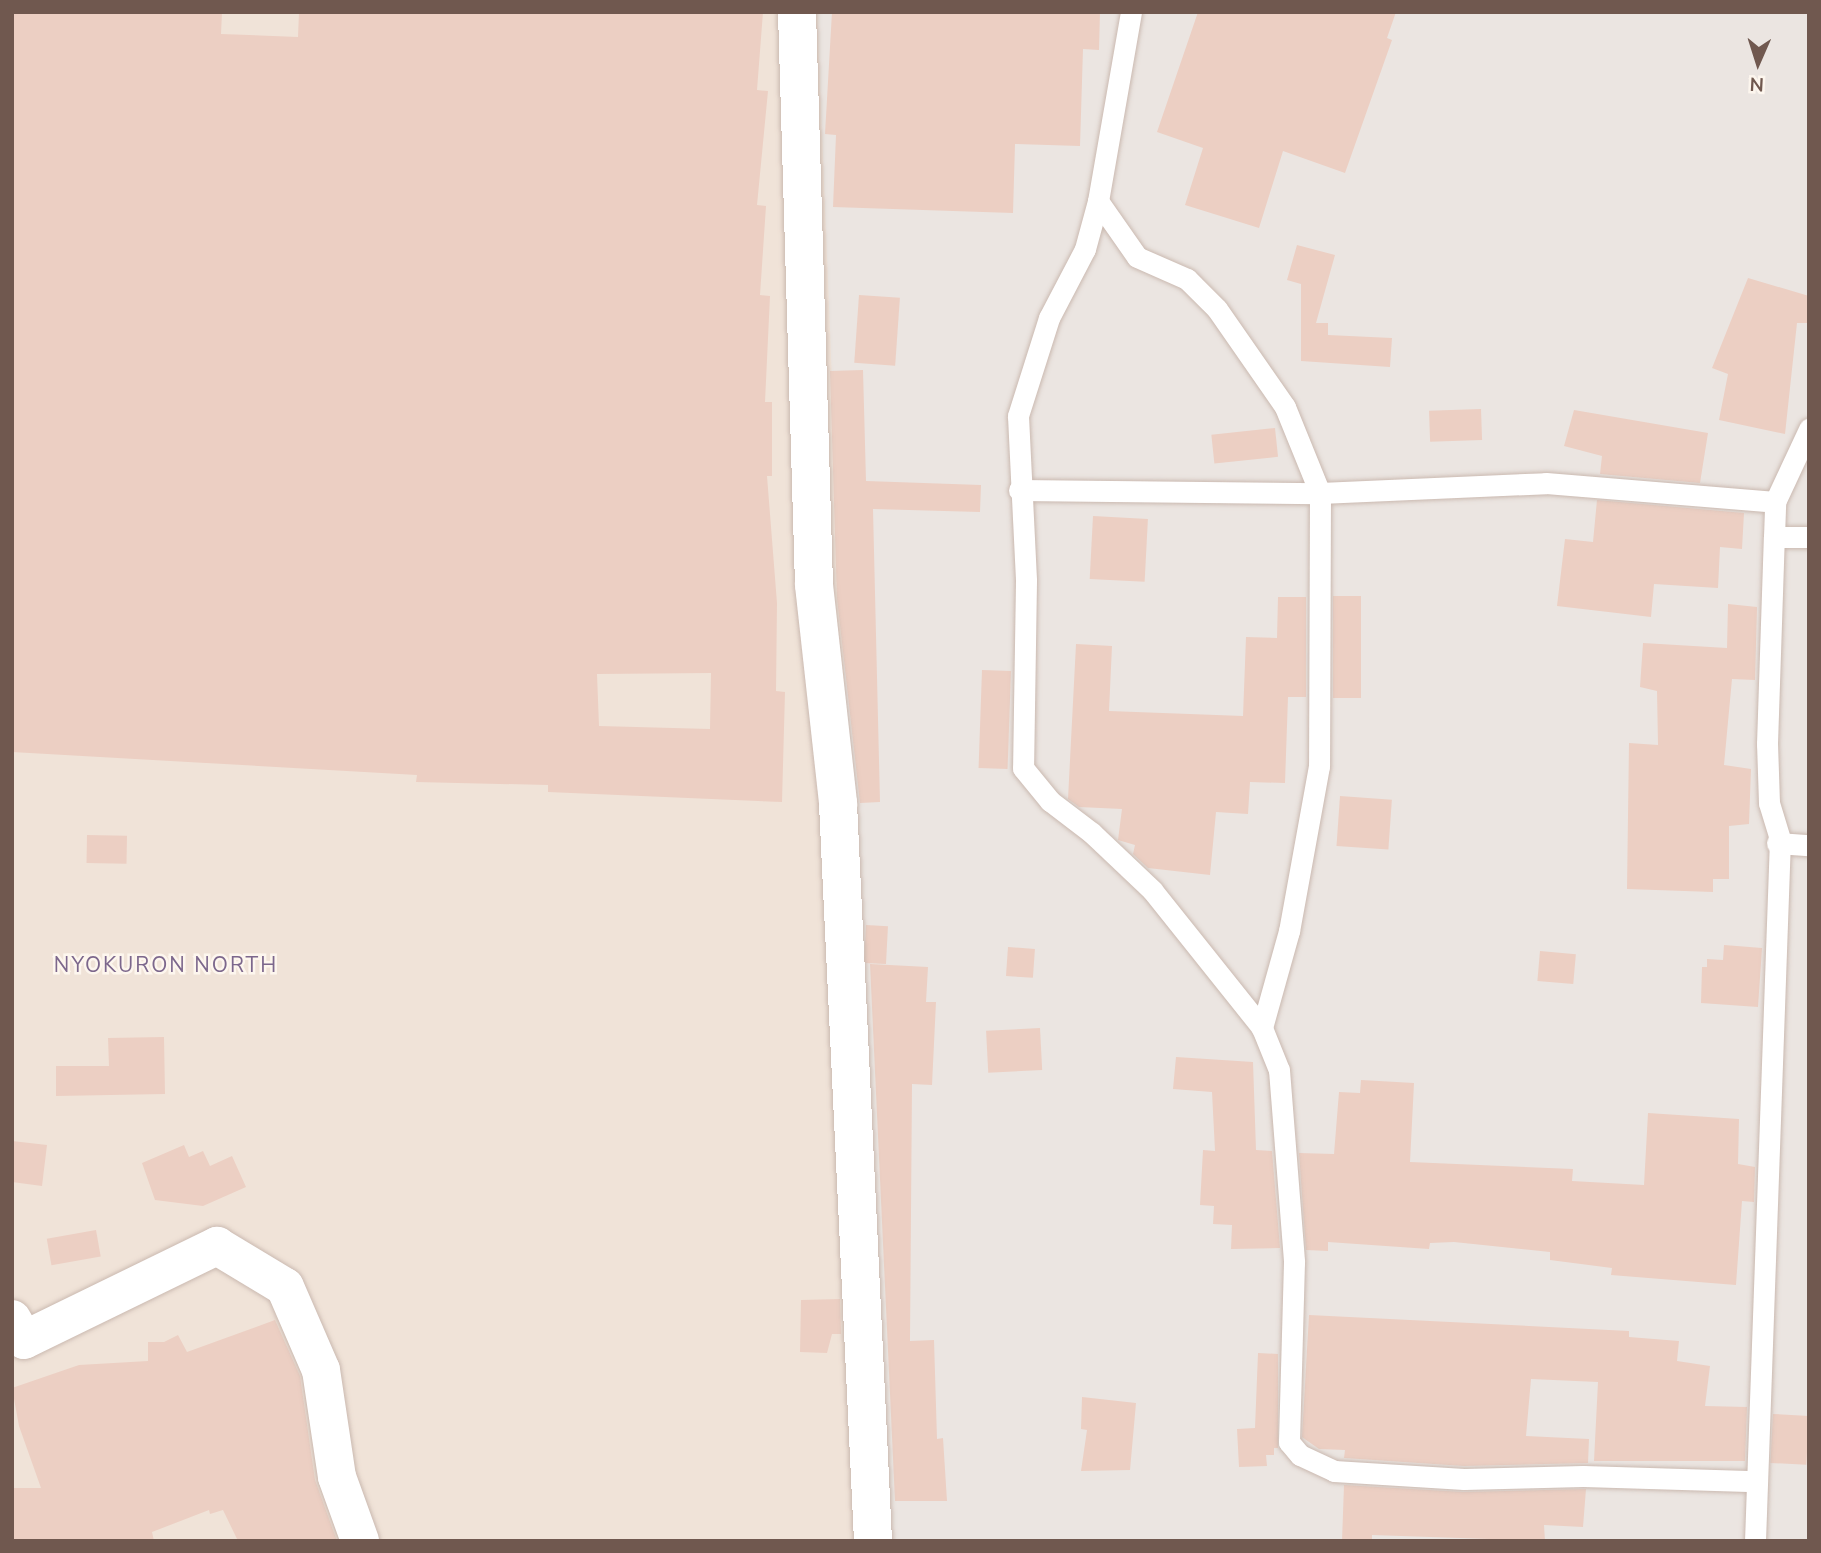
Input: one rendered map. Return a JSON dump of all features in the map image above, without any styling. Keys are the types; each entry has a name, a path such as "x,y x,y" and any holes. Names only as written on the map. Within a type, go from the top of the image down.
{"street":[{"path":"797,12 814,584 838,804 873,1541"},
{"path":"12,1319 24,1340 217,1246 285,1287 321,1370 337,1477 360,1541"}],"lane":[{"path":"1131,12 1098,201 1084,249 1049,318 1018,416 1019,490 1026,581 1023,768 1050,801 1092,832 1152,890 1262,1028 1279,1070 1294,1262 1289,1442 1300,1455 1334,1471 1464,1479 1583,1476 1756,1480"},
{"path":"1098,201 1137,257 1186,279 1217,309 1285,407 1321,493 1319,766 1289,931 1262,1028"},
{"path":"1755,1541 1770,1165 1777,843 1780,839 1769,803 1767,744 1773,537 1775,502 1809,429"},
{"path":"1019,490 1321,493 1546,483 1775,502"},
{"path":"1773,537 1809,537"},
{"path":"1777,843 1809,845"}],"shaded area":[{"path":"12,12 1809,12 1809,1541 12,1541"},
{"path":"817,12 1809,12 1809,1541 885,1541 862,1116"}],"building":[{"path":"12,12 222,12 221,34 298,37 299,12 763,12 757,90 768,91 757,205 766,206 760,295 770,296 765,402 772,402 772,476 767,476 777,603 776,691 785,692 782,802 548,792 548,785 416,782 417,775 12,752","holes":["711,673 710,729 599,726 597,674"]},
{"path":"832,12 1100,12 1099,50 1083,49 1080,146 1015,144 1013,213 833,207 836,135 825,134"},
{"path":"1198,12 1396,12 1387,38 1392,40 1345,173 1283,151 1259,228 1185,205 1203,148 1157,132"},
{"path":"1297,245 1335,255 1316,323 1328,323 1328,335 1392,338 1390,367 1301,361 1301,284 1287,280"},
{"path":"1748,278 1809,296 1809,323 1797,323 1785,434 1719,420 1728,374 1712,368"},
{"path":"859,295 900,298 895,366 854,363"},
{"path":"863,370 866,481 981,485 980,512 873,509 880,802 860,803 837,598 830,371"},
{"path":"1481,409 1482,440 1430,442 1429,411"},
{"path":"1574,410 1708,433 1700,483 1600,474 1602,456 1564,446"},
{"path":"1275,428 1278,457 1214,464 1211,435"},
{"path":"1597,500 1744,513 1742,549 1720,547 1718,588 1654,584 1651,617 1557,606 1565,539 1593,542"},
{"path":"1093,516 1148,519 1145,582 1090,579"},
{"path":"1333,596 1361,596 1361,698 1333,698"},
{"path":"1278,597 1306,597 1306,697 1288,697 1285,783 1250,782 1248,814 1216,812 1210,875 1148,868 1133,854 1135,845 1118,840 1122,809 1079,807 1068,799 1076,644 1112,646 1109,711 1243,716 1246,637 1277,638"},
{"path":"1728,604 1757,607 1755,680 1732,679 1724,765 1751,769 1749,824 1729,826 1729,879 1713,879 1713,892 1627,889 1629,743 1658,745 1657,691 1640,687 1643,643 1727,648"},
{"path":"982,670 1011,671 1008,769 979,768"},
{"path":"1340,796 1392,800 1388,850 1337,846"},
{"path":"87,835 127,836 127,864 87,863"},
{"path":"866,925 888,926 886,964 864,963"},
{"path":"1724,945 1762,948 1758,1007 1701,1003 1702,967 1707,967 1707,959 1723,960"},
{"path":"1008,947 1035,949 1033,978 1006,976"},
{"path":"1540,951 1576,954 1573,984 1537,981"},
{"path":"870,964 928,967 926,1002 936,1002 932,1085 912,1084 910,1341 934,1340 937,1439 943,1438 947,1501 895,1501"},
{"path":"1040,1028 1042,1070 988,1073 986,1031"},
{"path":"164,1037 165,1094 56,1096 56,1066 109,1066 108,1038"},
{"path":"1176,1057 1253,1062 1256,1150 1272,1151 1280,1248 1231,1249 1232,1225 1213,1224 1214,1206 1200,1205 1203,1150 1215,1151 1212,1092 1173,1089"},
{"path":"1361,1080 1414,1083 1410,1162 1573,1169 1572,1181 1644,1185 1648,1113 1739,1119 1738,1164 1755,1167 1754,1202 1742,1201 1736,1285 1611,1275 1612,1268 1550,1260 1550,1252 1454,1242 1430,1243 1429,1249 1328,1242 1328,1251 1306,1250 1299,1153 1334,1154 1339,1092 1360,1093"},
{"path":"12,1141 47,1145 42,1186 12,1182"},
{"path":"184,1145 189,1157 203,1151 210,1166 232,1156 246,1187 203,1206 155,1200 142,1163"},
{"path":"96,1230 101,1257 51,1265 47,1239"},
{"path":"840,1299 841,1334 832,1334 827,1353 800,1352 801,1300"},
{"path":"1309,1315 1629,1331 1629,1337 1679,1341 1677,1361 1710,1366 1705,1406 1747,1407 1745,1461 1594,1461 1598,1382 1531,1379 1526,1436 1589,1439 1588,1463 1464,1466 1344,1458 1345,1450 1319,1449 1302,1437"},
{"path":"275,1320 300,1376 315,1480 337,1541 238,1541 223,1510 210,1514 209,1510 152,1532 154,1541 12,1541 12,1488 41,1488 19,1426 12,1388 79,1365 148,1361 148,1342 164,1342 178,1335 187,1352"},
{"path":"1258,1353 1278,1354 1278,1448 1274,1448 1274,1455 1266,1455 1267,1466 1239,1467 1237,1429 1255,1428"},
{"path":"1082,1397 1136,1403 1130,1470 1081,1471 1087,1430 1081,1429"},
{"path":"1773,1414 1809,1416 1806,1465 1770,1463"},
{"path":"1344,1485 1463,1492 1586,1489 1583,1527 1544,1525 1545,1541 1372,1535 1372,1541 1342,1541"}],"district":[{"name":"NYOKURON NORTH","path":"166,965"}]}
